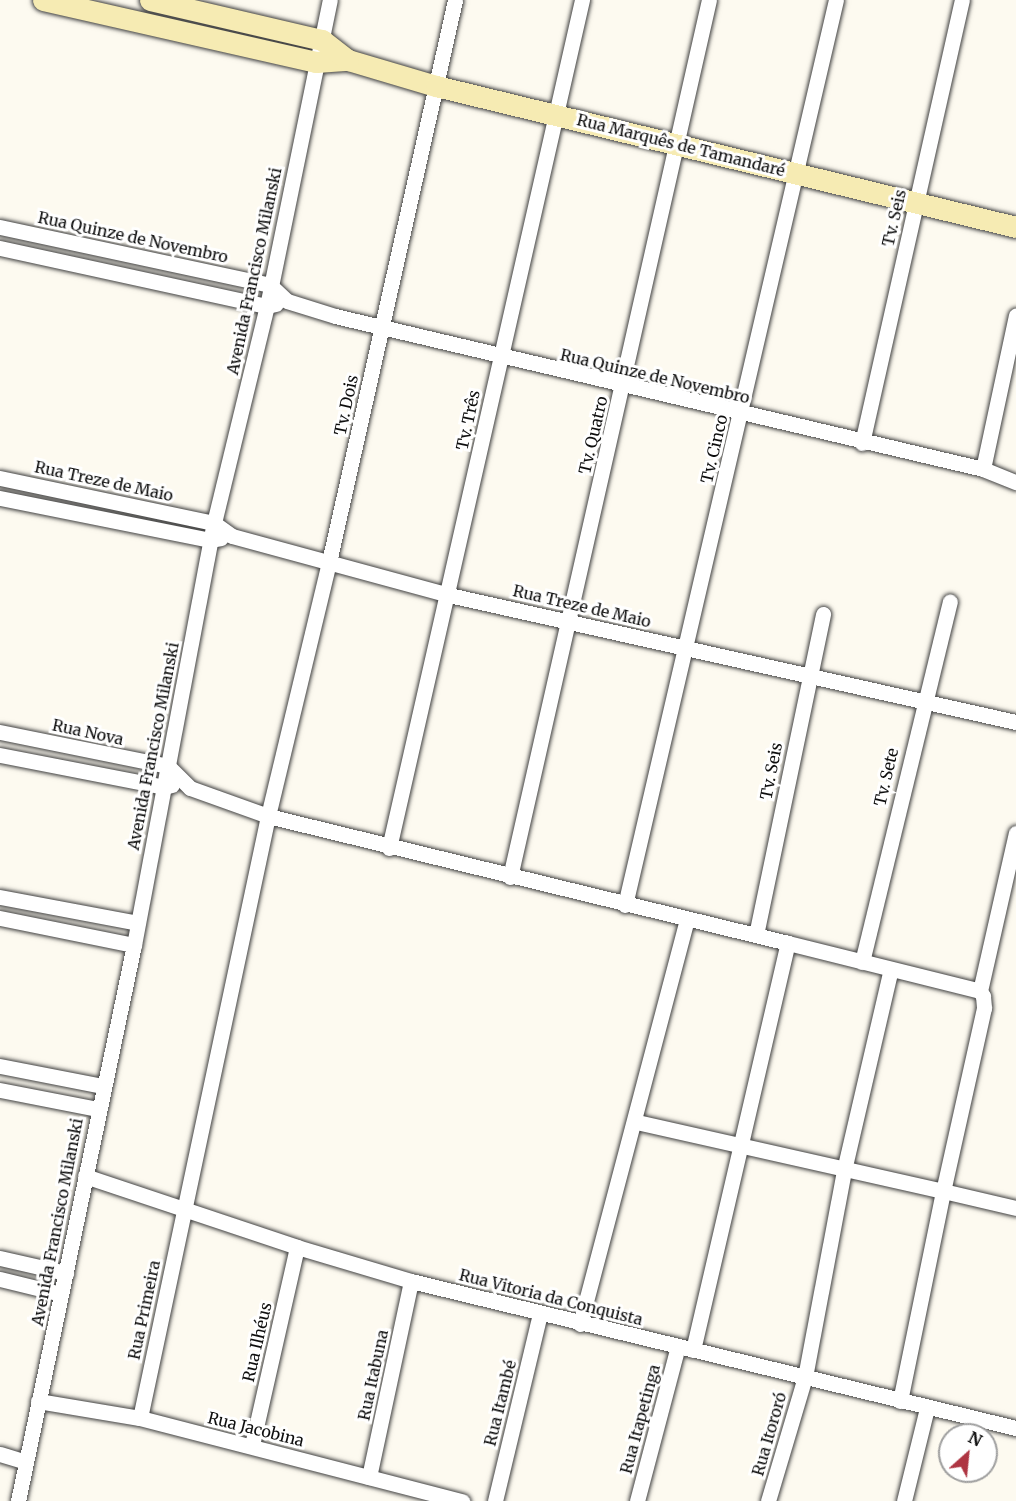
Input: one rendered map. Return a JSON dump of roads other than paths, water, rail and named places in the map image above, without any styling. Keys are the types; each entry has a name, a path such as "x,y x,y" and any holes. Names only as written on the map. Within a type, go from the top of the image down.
{"street":[{"name":"Rua Marquês de Tamandaré","path":"43,0 316,62 348,60 436,86 678,142 797,174 1016,227"},
{"name":"Rua Marquês de Tamandaré","path":"150,0 322,40 348,60"},
{"name":"Avenida Francisco Milanski","path":"18,1501 134,945 214,523 267,306 330,0"},
{"name":"Tv. Dois","path":"267,816 329,562 455,0"},
{"name":"Tv. Três","path":"389,848 449,595 499,357 582,0"},
{"name":"Tv. Quatro","path":"510,877 709,0"},
{"name":"Tv. Cinco","path":"625,905 836,0"},
{"name":"Tv. Seis","path":"862,443 962,0"},
{"name":"Rua Quinze de Novembro","path":"0,227 270,285 287,301 381,327 623,387 983,469 1016,482"},
{"name":"Rua Quinze de Novembro","path":"0,248 267,306 287,301"},
{"path":"983,469 1016,315"},
{"name":"Rua Treze de Maio","path":"0,478 214,523 232,536 449,595 1016,722"},
{"name":"Rua Treze de Maio","path":"0,498 211,540 232,536"},
{"name":"Tv. Sete","path":"862,962 920,713 927,702 950,602"},
{"name":"Tv. Seis","path":"756,936 808,677 823,614"},
{"name":"Rua Nova","path":"0,732 168,766"},
{"path":"0,755 164,787 181,783"},
{"path":"168,766 181,783 267,816 389,848 980,991"},
{"name":"Rua Primeira","path":"140,1418 267,816"},
{"path":"900,1401 984,1006 980,991 1016,833"},
{"path":"0,897 138,923"},
{"path":"0,918 134,945"},
{"path":"580,1324 636,1122 687,920"},
{"name":"Rua Itapetinga","path":"637,1501 686,1348 742,1143 788,943"},
{"name":"Rua Itororó","path":"768,1501 805,1377 845,1166 891,969"},
{"path":"0,1066 103,1086"},
{"path":"0,1090 98,1109"},
{"path":"636,1122 845,1166 1016,1208"},
{"name":"Rua Vitoria da Conquista","path":"85,1176 297,1247 411,1281 580,1324 1016,1428"},
{"name":"Rua Ilhéus","path":"252,1446 297,1247"},
{"path":"0,1258 66,1273"},
{"path":"0,1279 61,1294"},
{"name":"Rua Itabuna","path":"369,1477 411,1281"},
{"name":"Rua Itambé","path":"495,1501 540,1314"},
{"name":"Rua Jacobina","path":"38,1401 140,1418 462,1501"},
{"path":"904,1501 927,1408"},
{"path":"0,1454 26,1462"}]}
